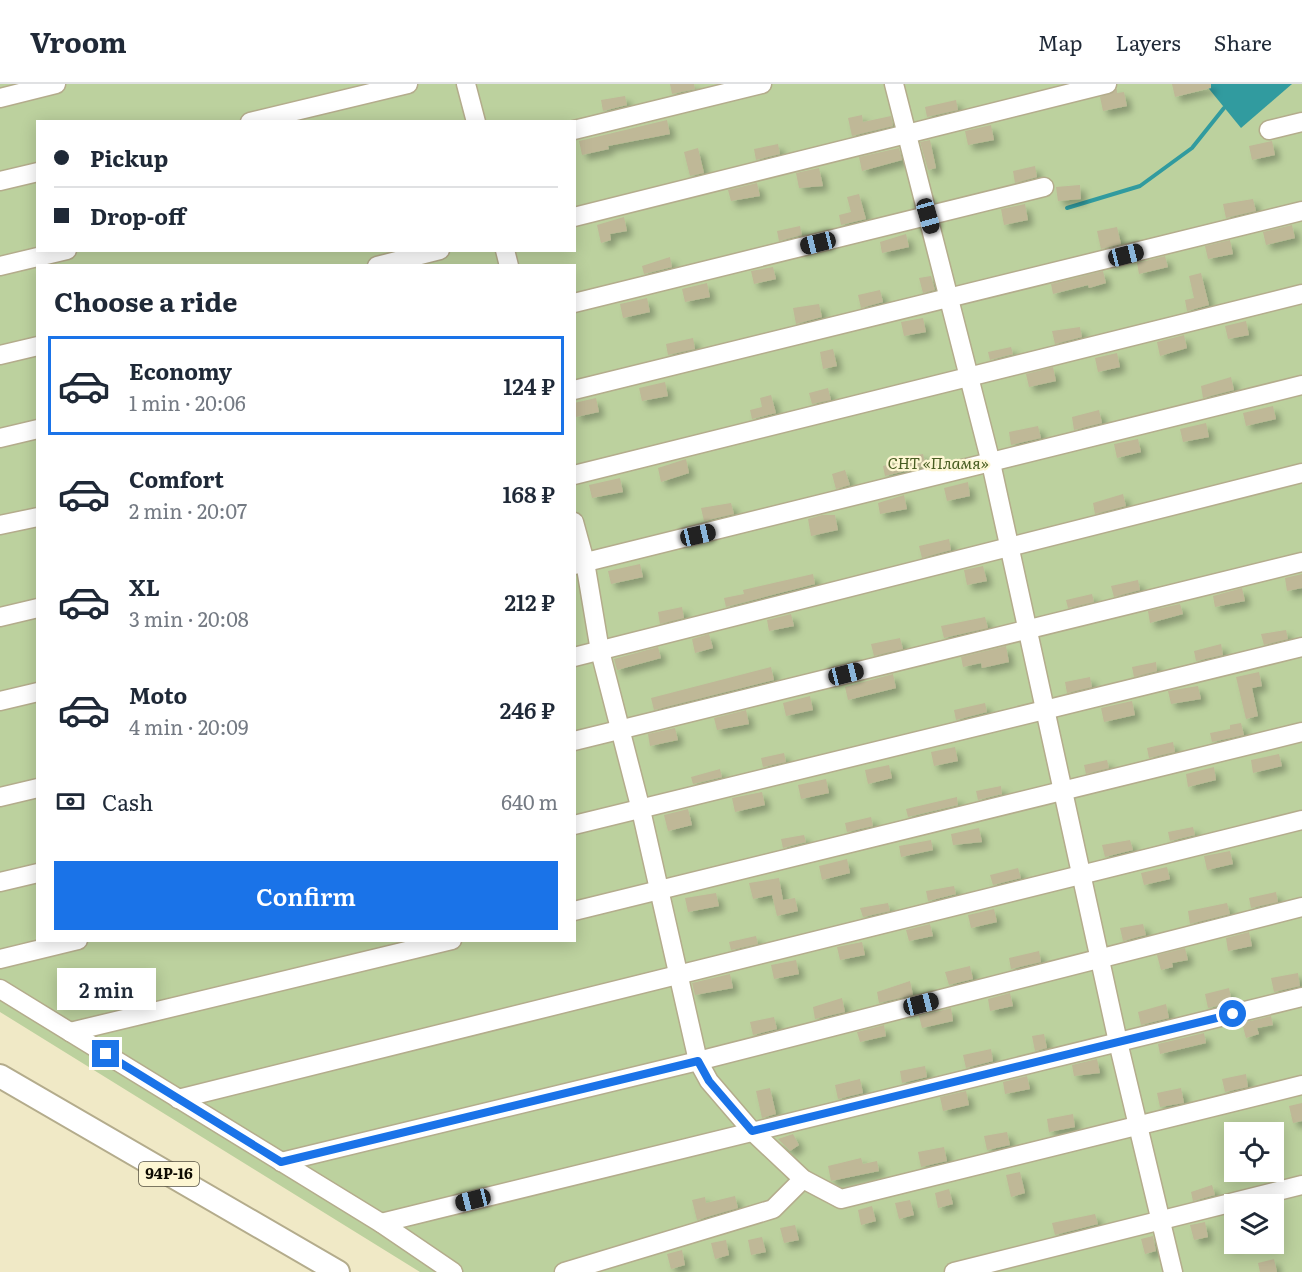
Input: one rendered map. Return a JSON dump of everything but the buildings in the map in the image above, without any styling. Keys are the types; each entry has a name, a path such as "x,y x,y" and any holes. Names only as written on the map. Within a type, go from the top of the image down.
{"main road":[{"name":"94Р-16","path":"0,1076 338,1272"}],"street":[{"path":"0,98 56,84"},
{"path":"258,120 408,84"},
{"path":"466,84 475,120"},
{"path":"576,130 762,84"},
{"path":"894,84 951,298 991,463 1118,1042 1173,1272"},
{"path":"576,216 906,132 1107,84"},
{"path":"1269,130 1302,122"},
{"path":"0,181 36,172"},
{"path":"576,303 1044,187"},
{"path":"576,390 1302,211"},
{"path":"0,266 59,252"},
{"path":"385,264 432,252"},
{"path":"576,476 1302,294"},
{"path":"0,355 36,346"},
{"path":"580,564 1302,385"},
{"path":"0,438 36,429"},
{"path":"576,657 1302,473"},
{"path":"0,525 36,517"},
{"path":"576,536 580,564 600,651 641,810 660,890 676,974 698,1061 709,1081 752,1131 803,1179 841,1198 1302,1085"},
{"path":"576,741 1302,561"},
{"path":"0,617 36,608"},
{"path":"576,825 1046,711 1302,646"},
{"path":"0,701 36,693"},
{"path":"576,911 1302,732"},
{"path":"0,797 36,788"},
{"path":"178,1099 1302,820"},
{"path":"0,882 36,873"},
{"path":"281,1162 698,1061 1302,907"},
{"path":"0,958 69,942"},
{"path":"70,1032 444,942"},
{"path":"0,989 381,1223 453,1272"},
{"path":"381,1223 1302,997"},
{"path":"564,1272 772,1209 803,1179"},
{"path":"954,1272 1302,1185"}],"green space":[{"name":"СНТ «Пламя»","path":"0,84 1302,84 1302,1272 420,1272 0,1012"}],"water":[{"path":"1205,84 1292,84 1241,128"}],"waterway":[{"path":"1067,208 1140,186 1192,148 1224,108"}],"route":[{"path":"106,1054 281,1162 698,1061 709,1081 752,1131 1233,1014"}]}
